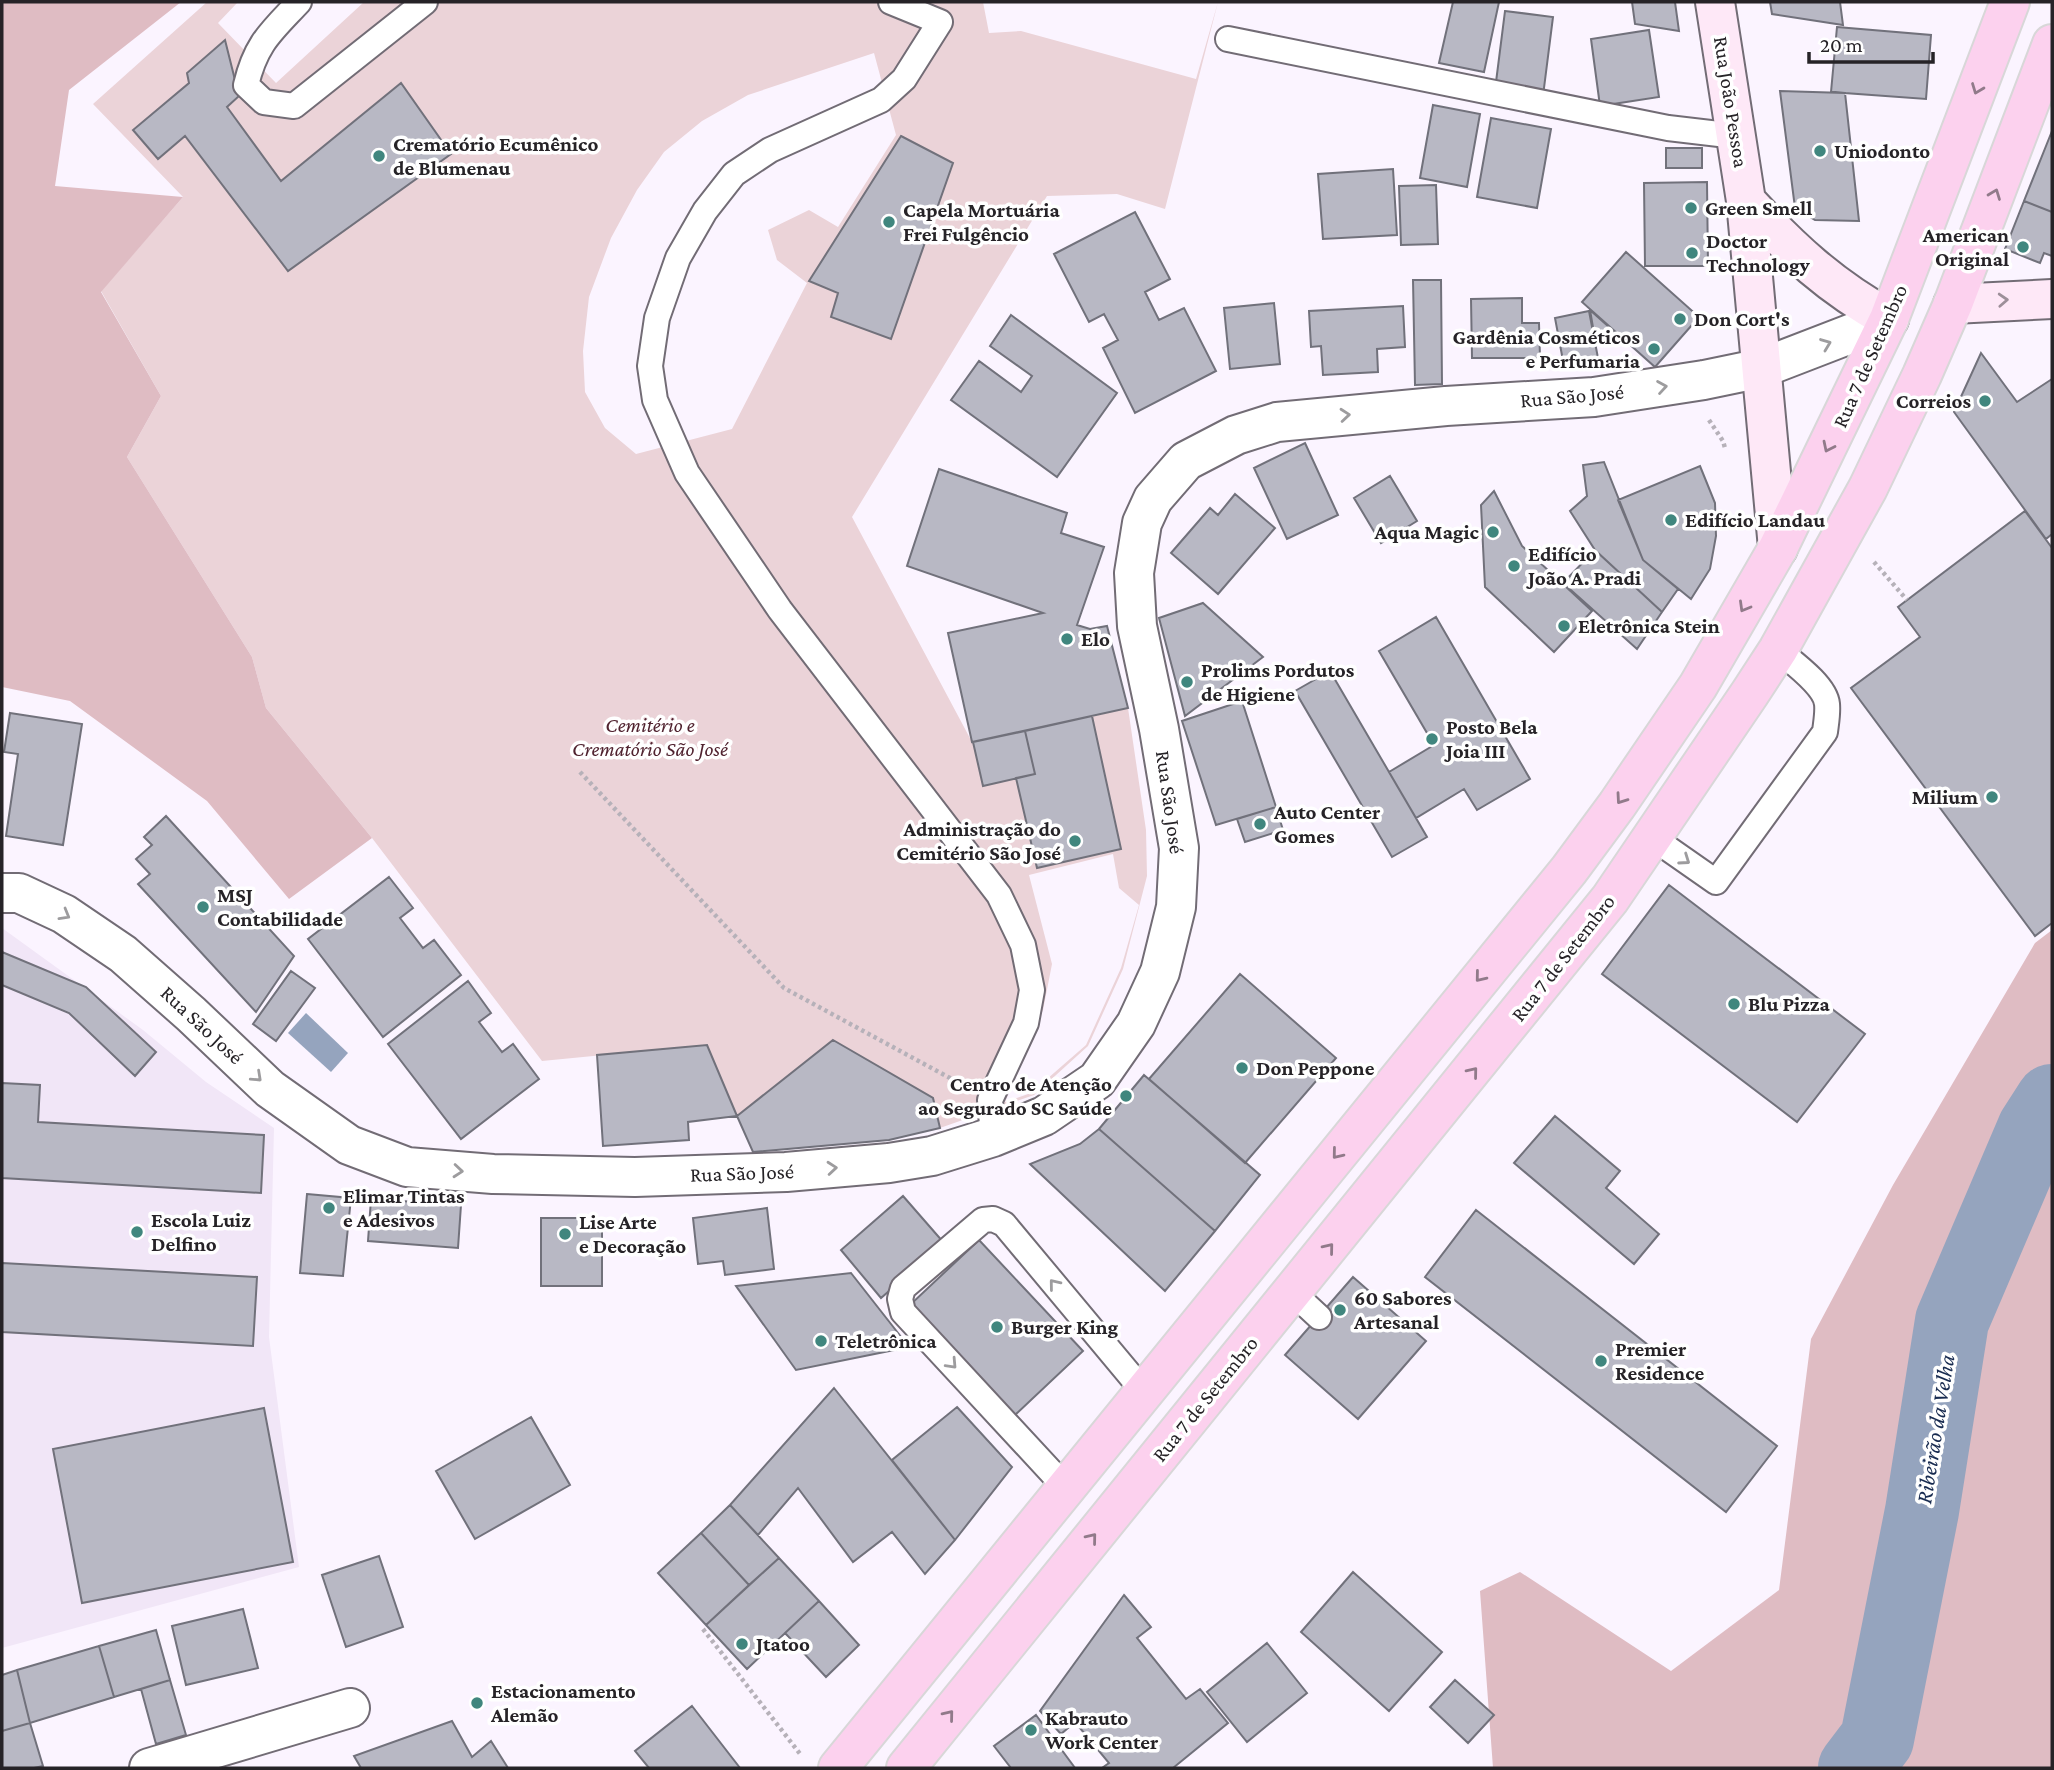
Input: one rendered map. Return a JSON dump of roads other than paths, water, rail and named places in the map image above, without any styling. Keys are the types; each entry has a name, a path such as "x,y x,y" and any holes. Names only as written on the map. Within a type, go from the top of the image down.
{"main road":[{"name":"Rua João Pessoa","path":"1715,2 1746,201 1762,368"},
{"name":"Rua 7 de Setembro","path":"823,1766 1068,1489 1618,805 1698,686 1778,548 1889,319 2010,2"},
{"name":"Rua 7 de Setembro","path":"906,1768 1305,1305 1611,899 1778,650 1868,488 1953,304 2052,44"},
{"path":"1746,201 1786,245 1821,275 1856,301 1889,319 1953,304 2052,299"},
{"path":"1762,368 1778,548"}],"street":[{"name":"Rua São José","path":"2,892 19,893 64,914 113,947 191,1014 270,1089 349,1145 407,1167 493,1174 635,1177 786,1172 932,1156 993,1137 1044,1116 1097,1080 1136,1024 1160,972 1176,907 1179,848 1162,742 1137,626 1134,573 1142,523 1153,499 1186,461 1236,435 1277,422 1446,406 1594,397 1704,380 1762,368 1889,319"},
{"path":"149,1768 350,1708"}],"lane":[{"path":"299,2 259,46 251,66 246,85 264,102 294,106 425,2"},
{"path":"891,2 940,22 904,79 881,100 770,150 734,174 705,211 678,258 657,318 650,366 655,400 687,473 780,610 999,895 1023,945 1032,990 1026,1023 990,1100 993,1137"},
{"path":"1228,39 1668,128 1736,136"},
{"path":"1653,838 1716,882 1825,732 1825,695 1778,650"},
{"path":"1068,1489 904,1312 900,1299 903,1288 983,1220 993,1219 1004,1224 1145,1393"}],"water":[{"path":"306,1013 348,1053 331,1072 288,1033"}],"waterway":[{"name":"Ribeirão da Velha","path":"1855,1768 1877,1739 1922,1511 1952,1321 2034,1129 2052,1101"}],"place":[{"name":"Uniodonto","path":"1820,151"},
{"name":"Crematório Ecumênico de Blumenau","path":"379,156"},
{"name":"Green Smell","path":"1691,208"},
{"name":"Capela Mortuária Frei Fulgêncio","path":"889,222"},
{"name":"American Original","path":"2023,247"},
{"name":"Doctor Technology","path":"1692,253"},
{"name":"Don Cort's","path":"1680,319"},
{"name":"Gardênia Cosméticos e Perfumaria","path":"1654,349"},
{"name":"Correios","path":"1985,401"},
{"name":"Edifício Landau","path":"1671,520"},
{"name":"Aqua Magic","path":"1493,532"},
{"name":"Edifício João A. Pradi","path":"1514,566"},
{"name":"Eletrônica Stein","path":"1564,626"},
{"name":"Elo","path":"1067,639"},
{"name":"Prolims Pordutos de Higiene","path":"1187,682"},
{"name":"Posto Bela Joia III","path":"1432,739"},
{"name":"Milium","path":"1992,797"},
{"name":"Auto Center Gomes","path":"1260,824"},
{"name":"Administração do Cemitério São José","path":"1075,841"},
{"name":"MSJ Contabilidade","path":"203,907"},
{"name":"Blu Pizza","path":"1734,1004"},
{"name":"Don Peppone","path":"1242,1068"},
{"name":"Centro de Atenção ao Segurado SC Saúde","path":"1126,1096"},
{"name":"Elimar Tintas e Adesivos","path":"329,1208"},
{"name":"Escola Luiz Delfino","path":"137,1232"},
{"name":"Lise Arte e Decoração","path":"565,1234"},
{"name":"60 Sabores Artesanal","path":"1340,1310"},
{"name":"Burger King","path":"997,1327"},
{"name":"Teletrônica","path":"821,1341"},
{"name":"Premier Residence","path":"1601,1361"},
{"name":"Jtatoo","path":"742,1644"},
{"name":"Estacionamento Alemão","path":"477,1703"},
{"name":"Kabrauto Work Center","path":"1031,1730"}],"park label":[{"name":"Cemitério e Crematório São José","path":"650,737"}]}
